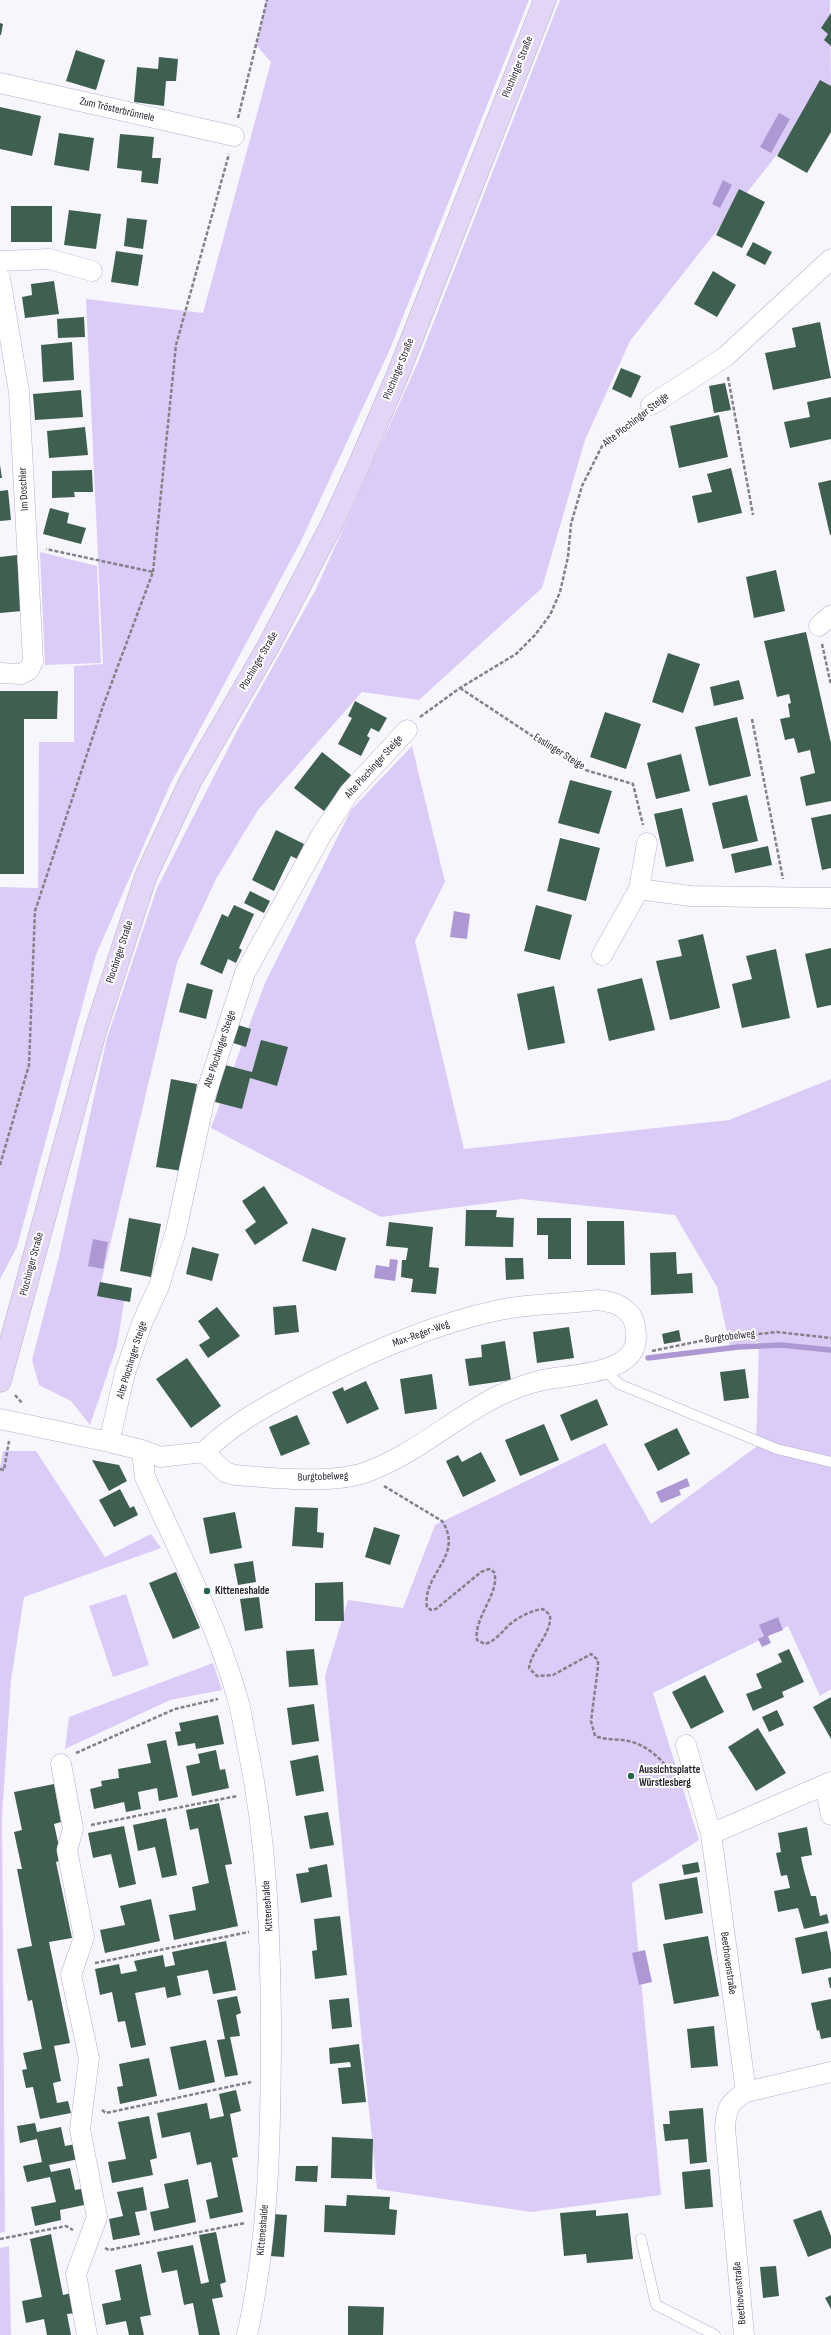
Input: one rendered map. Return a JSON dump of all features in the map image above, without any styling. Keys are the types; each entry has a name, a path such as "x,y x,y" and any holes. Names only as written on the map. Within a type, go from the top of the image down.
{"main road":[{"name":"Plochinger Straße","path":"0,1381 6,1339 96,1029 146,876 190,782 269,646 333,522 354,476 398,374 544,0"}],"street":[{"name":"Zum Trösterbrünnele","path":"0,84 234,136"},
{"name":"Alte Plochinger Steige","path":"652,405 724,357 831,259"},
{"path":"0,261 49,260 92,271"},
{"name":"Im Doschler","path":"0,278 19,392 33,661 29,670 21,674 0,674"},
{"name":"Alte Plochinger Steige","path":"109,1442 125,1373 142,1323 159,1286 176,1231 205,1097 245,973 322,834 349,793 406,730"},
{"path":"602,955 638,890 647,843"},
{"path":"638,890 690,896 787,899 831,898"},
{"name":"Max-Reger-Weg","path":"204,1452 221,1436 253,1413 374,1351 443,1324 500,1309 598,1300 614,1302 632,1316 636,1328 633,1350"},
{"name":"Burgtobelweg","path":"204,1452 225,1472 235,1475 346,1478 364,1473 393,1460 495,1398 520,1386 604,1369 623,1362 633,1350"},
{"path":"0,1419 109,1442 142,1450 160,1457 204,1452"},
{"name":"Kitteneshalde","path":"142,1450 144,1477 214,1630 237,1694 256,1792 270,1928 271,2078 265,2220 256,2294 247,2335"},
{"name":"Beethovenstraße","path":"686,1745 711,1834 746,2092"},
{"path":"61,1764 73,1829 67,1850 84,1937 72,1974 89,2058 80,2129 97,2217 76,2274 88,2335"},
{"path":"711,1834 828,1784 831,1815"},
{"name":"Beethovenstraße","path":"744,2335 725,2128 726,2112 734,2099 746,2092 831,2072"}],"lane":[{"path":"604,1369 619,1384 777,1449 831,1462"},
{"path":"641,2239 656,2305 715,2335"}],"path":[{"path":"0,1165 29,1066 35,911 103,706 153,572 176,345 234,136 267,0"},
{"path":"724,357 753,515"},
{"name":"Alte Plochinger Steige","path":"406,730 416,720 460,688 516,654 536,636 550,616 560,592 568,557 571,524 582,486 602,446 652,405"},
{"path":"28,545 153,572"},
{"path":"825,620 831,685"},
{"name":"Esslinger Steige","path":"460,688 582,769 633,784 647,843"},
{"path":"752,719 787,899"},
{"name":"Burgtobelweg","path":"633,1350 777,1332 831,1338"},
{"path":"0,1469 4,1470 8,1441 43,1428"},
{"path":"364,1473 442,1521 448,1530 450,1542 425,1595 427,1607 431,1610 436,1609 480,1572 489,1569 494,1572 496,1577 494,1585 475,1631 477,1640 485,1644 492,1642 514,1621 534,1610 544,1609 550,1615 551,1621 531,1658 529,1668 537,1676 553,1675 591,1654 598,1660 591,1721 595,1736 605,1740 631,1741 647,1748 692,1791 699,1788"},
{"path":"61,1764 78,1752 175,1709 237,1694"},
{"path":"73,1829 256,1792"},
{"path":"76,1959 92,1964 270,1928"},
{"path":"84,2101 106,2113 271,2078"},
{"path":"0,2239 66,2226 88,2240 109,2250 265,2220"}],"shaded area":[{"path":"266,0 529,0 390,349 301,541 170,785 96,955 17,1247 0,1279 0,887 38,888 39,742 74,742 74,666 103,664 86,299 203,313 271,62 256,45"},
{"path":"560,0 830,0 831,86 630,341 585,440 542,588 419,700 362,692 258,810 216,879 177,963 100,1287 126,1290 117,1346 90,1425 71,1401 39,1385 32,1360 58,1260 107,1038 157,888 238,729 316,589 418,362"},
{"path":"779,113 790,119 771,153 760,147"},
{"path":"723,180 732,185 720,208 712,204"},
{"path":"40,552 97,566 101,663 45,665"},
{"path":"412,746 445,882 415,941 464,1149 729,1120 831,1079 831,1689 820,1696 788,1626 653,1693 699,1840 632,1883 661,2195 531,2212 377,2189 325,1676 348,1600 403,1608 435,1525 605,1443 651,1524 756,1447 759,1342 730,1347 717,1287 675,1215 521,1199 381,1217 211,1128 265,983 351,810"},
{"path":"454,911 470,914 467,939 450,937"},
{"path":"93,1239 108,1242 103,1269 88,1266"},
{"path":"390,1259 398,1260 395,1281 374,1278 376,1265 389,1267"},
{"path":"3,1451 36,1451 105,1557 151,1534 161,1548 24,1597 11,1680 2,1816 5,2232 0,2233 0,1468"},
{"path":"687,1478 690,1486 679,1490 681,1495 661,1503 656,1492"},
{"path":"126,1594 149,1665 113,1677 89,1606"},
{"path":"778,1617 783,1630 768,1636 771,1643 762,1647 758,1639 764,1636 759,1625"},
{"path":"213,1663 222,1690 170,1700 65,1749 69,1717"},
{"path":"645,1950 652,1982 639,1985 632,1953"},
{"path":"9,2246 11,2335 0,2335 0,2248"}],"building":[{"path":"831,13 831,46 824,40 828,34 821,28"},
{"path":"0,23 3,24 1,35 0,35"},
{"path":"76,50 105,60 96,90 66,81"},
{"path":"159,57 178,59 176,81 166,81 164,106 134,102 137,67 158,69"},
{"path":"820,80 831,86 831,132 807,173 777,156"},
{"path":"0,107 41,116 32,156 0,149"},
{"path":"59,133 94,138 89,171 54,165"},
{"path":"120,134 154,137 152,158 161,158 158,184 141,182 142,171 117,168"},
{"path":"739,189 765,202 742,248 716,235"},
{"path":"11,206 52,206 52,242 11,242"},
{"path":"69,210 101,214 96,249 64,245"},
{"path":"127,218 147,220 143,249 124,246"},
{"path":"753,242 772,252 765,265 746,255"},
{"path":"116,251 143,255 138,286 111,282"},
{"path":"713,271 736,285 717,317 694,304"},
{"path":"54,281 59,314 25,318 22,297 32,295 31,284"},
{"path":"84,317 85,337 58,338 57,319"},
{"path":"820,322 831,378 773,390 765,353 796,347 792,328"},
{"path":"72,342 74,380 43,382 41,345"},
{"path":"621,368 641,376 631,398 612,389"},
{"path":"725,383 731,410 714,413 709,386"},
{"path":"81,390 83,417 35,420 33,394"},
{"path":"831,397 831,439 790,448 784,422 810,417 807,402"},
{"path":"719,415 728,457 679,468 670,426"},
{"path":"85,427 88,455 49,458 47,431"},
{"path":"0,465 2,478 0,478"},
{"path":"731,468 742,513 698,523 692,496 712,492 707,474"},
{"path":"92,470 93,492 74,492 75,497 52,498 52,471"},
{"path":"831,480 831,535 830,535 818,483"},
{"path":"8,490 11,520 0,521 0,491"},
{"path":"50,508 69,513 67,523 86,528 81,544 43,534"},
{"path":"17,555 22,611 0,613 0,557"},
{"path":"776,570 785,611 754,618 746,577"},
{"path":"806,632 831,743 831,801 806,806 800,777 815,773 810,750 798,753 794,738 785,740 780,719 790,717 788,704 791,703 789,694 777,697 764,641"},
{"path":"668,653 700,664 683,713 652,702"},
{"path":"739,680 744,699 714,706 710,687"},
{"path":"0,691 58,691 57,719 24,719 24,874 0,874"},
{"path":"355,701 387,718 379,732 371,728 367,736 370,738 361,756 338,744 352,718 348,716"},
{"path":"605,712 641,724 626,769 590,757"},
{"path":"737,717 751,776 709,786 695,727"},
{"path":"322,752 351,775 324,811 294,788"},
{"path":"681,754 690,791 656,799 647,763"},
{"path":"570,780 612,791 599,834 558,823"},
{"path":"747,795 758,841 723,849 712,803"},
{"path":"682,808 694,861 666,867 654,814"},
{"path":"831,814 831,868 822,870 811,818"},
{"path":"276,830 304,844 297,859 291,856 274,891 252,880"},
{"path":"560,838 600,848 586,901 547,891"},
{"path":"768,846 772,865 735,873 731,854"},
{"path":"250,891 270,901 264,913 244,903"},
{"path":"234,905 254,914 239,948 242,950 236,963 228,959 222,974 200,964 222,914 228,917"},
{"path":"536,905 572,915 560,960 524,951"},
{"path":"703,934 720,1008 670,1020 656,961 682,956 678,940"},
{"path":"831,948 831,1005 817,1008 805,954"},
{"path":"776,949 790,1018 742,1028 732,984 752,979 746,956"},
{"path":"642,978 655,1030 609,1041 597,989"},
{"path":"187,983 213,990 206,1019 179,1012"},
{"path":"554,986 565,1043 528,1050 517,994"},
{"path":"235,1024 251,1029 246,1047 230,1042"},
{"path":"261,1040 288,1047 277,1086 250,1078 242,1109 215,1102 225,1065 252,1072"},
{"path":"171,1079 197,1084 182,1171 156,1167"},
{"path":"264,1186 288,1223 255,1245 245,1230 256,1222 242,1201"},
{"path":"466,1210 497,1210 496,1217 514,1218 513,1247 465,1246"},
{"path":"129,1218 161,1224 151,1277 120,1271"},
{"path":"537,1218 571,1218 571,1259 548,1259 548,1235 537,1235"},
{"path":"587,1221 624,1221 625,1265 587,1265"},
{"path":"389,1222 433,1227 429,1267 439,1268 436,1294 411,1292 413,1279 401,1277 402,1260 406,1260 408,1248 386,1246"},
{"path":"312,1228 346,1238 336,1271 302,1261"},
{"path":"192,1247 219,1254 212,1281 186,1274"},
{"path":"676,1252 677,1274 692,1273 693,1293 651,1295 650,1253"},
{"path":"505,1258 523,1258 524,1279 506,1280"},
{"path":"100,1282 132,1288 130,1302 97,1296"},
{"path":"296,1305 299,1332 275,1335 273,1307"},
{"path":"217,1307 240,1336 208,1358 199,1345 210,1338 198,1321"},
{"path":"569,1327 574,1358 537,1363 533,1332"},
{"path":"679,1330 681,1341 664,1344 662,1334"},
{"path":"505,1341 511,1380 469,1386 465,1359 482,1357 481,1345"},
{"path":"187,1358 221,1406 191,1428 156,1379"},
{"path":"745,1369 749,1398 724,1401 720,1372"},
{"path":"432,1374 437,1409 405,1414 400,1379"},
{"path":"366,1381 379,1409 347,1424 332,1392 343,1387 344,1391"},
{"path":"597,1399 608,1425 571,1441 560,1415"},
{"path":"297,1415 310,1444 281,1456 269,1427"},
{"path":"544,1424 559,1460 520,1476 505,1440"},
{"path":"677,1428 690,1454 658,1471 644,1444"},
{"path":"481,1452 496,1481 463,1497 446,1461 458,1455 462,1462"},
{"path":"92,1460 119,1465 127,1481 109,1491"},
{"path":"120,1489 130,1508 134,1506 138,1515 114,1527 99,1500"},
{"path":"295,1507 318,1508 317,1532 324,1533 323,1548 292,1546"},
{"path":"235,1512 242,1548 210,1554 203,1518"},
{"path":"374,1527 400,1535 390,1565 365,1557"},
{"path":"253,1561 256,1582 238,1585 234,1564"},
{"path":"176,1572 200,1628 173,1639 149,1583"},
{"path":"343,1582 344,1621 315,1621 315,1583"},
{"path":"259,1597 263,1628 245,1631 240,1599"},
{"path":"314,1649 318,1685 289,1687 286,1651"},
{"path":"789,1649 804,1682 782,1692 784,1697 753,1711 746,1694 762,1688 756,1674 782,1662 778,1654"},
{"path":"705,1675 724,1712 691,1729 672,1692"},
{"path":"831,1697 831,1739 813,1707"},
{"path":"314,1704 319,1741 292,1745 287,1708"},
{"path":"777,1710 784,1725 769,1732 762,1717"},
{"path":"218,1715 224,1744 196,1749 195,1743 178,1746 175,1732 181,1731 179,1723"},
{"path":"758,1728 786,1773 756,1791 728,1747"},
{"path":"166,1740 178,1797 159,1801 157,1788 138,1792 141,1809 126,1812 124,1802 94,1809 90,1789 102,1786 101,1781 119,1778 118,1769 151,1763 147,1744"},
{"path":"216,1750 220,1770 225,1769 229,1788 192,1796 186,1766 200,1763 198,1754"},
{"path":"318,1755 324,1791 296,1796 290,1761"},
{"path":"54,1784 61,1822 54,1824 62,1860 56,1862 72,1938 49,1942 70,2043 54,2046 61,2081 53,2083 57,2103 68,2101 71,2113 40,2119 33,2087 26,2088 22,2070 27,2069 23,2053 42,2049 32,2000 28,2001 17,1949 32,1946 17,1869 22,1869 14,1832 22,1830 14,1792"},
{"path":"219,1803 232,1864 225,1865 238,1926 174,1940 169,1915 196,1910 192,1887 209,1883 198,1828 190,1830 186,1810"},
{"path":"328,1812 334,1845 310,1849 304,1816"},
{"path":"166,1818 177,1875 162,1878 155,1847 138,1851 133,1825"},
{"path":"124,1826 136,1884 119,1888 111,1854 93,1858 88,1833"},
{"path":"807,1827 812,1855 801,1857 804,1871 811,1896 816,1896 820,1916 827,1914 829,1923 804,1929 798,1908 778,1912 774,1891 790,1888 787,1875 781,1876 776,1853 781,1852 778,1833"},
{"path":"698,1862 700,1872 684,1875 682,1865"},
{"path":"327,1864 332,1897 301,1903 296,1874 309,1872 308,1868"},
{"path":"697,1877 703,1913 665,1920 659,1884"},
{"path":"151,1899 160,1941 105,1953 100,1930 125,1925 120,1906"},
{"path":"340,1916 347,1975 315,1979 312,1951 317,1950 314,1919"},
{"path":"827,1931 831,1952 831,1968 802,1974 795,1938"},
{"path":"708,1936 719,1996 674,2004 663,1944"},
{"path":"226,1941 236,1990 213,1994 208,1970 177,1976 181,1995 167,1998 165,1987 135,1993 146,2045 131,2048 125,2021 118,2022 112,1992 100,1995 95,1969 119,1964 121,1974 137,1971 134,1961 163,1955 165,1967 175,1965 172,1952"},
{"path":"831,1977 831,1988 830,1988 828,1978"},
{"path":"237,1996 241,2013 236,2015 240,2036 230,2037 238,2075 225,2077 217,2040 225,2039 217,2000"},
{"path":"349,1998 352,2027 332,2029 329,2000"},
{"path":"831,1999 831,2037 821,2039 819,2030 817,2031 811,2003"},
{"path":"714,2026 718,2066 691,2068 687,2029"},
{"path":"206,2040 215,2082 179,2090 170,2047"},
{"path":"359,2044 366,2102 342,2104 338,2068 351,2067 350,2062 330,2064 329,2048"},
{"path":"149,2058 157,2096 120,2104 117,2087 123,2086 119,2064"},
{"path":"236,2090 241,2111 230,2114 238,2157 232,2158 243,2212 210,2219 206,2200 218,2197 211,2162 197,2165 190,2132 162,2138 157,2113 207,2103 210,2119 224,2116 219,2094"},
{"path":"703,2108 707,2162 690,2164 688,2139 665,2141 663,2124 670,2124 669,2111"},
{"path":"149,2116 157,2158 150,2160 153,2175 112,2183 108,2162 126,2159 118,2122"},
{"path":"35,2123 37,2132 61,2127 65,2146 76,2144 79,2159 49,2165 51,2172 70,2168 75,2190 86,2188 89,2204 60,2210 61,2220 35,2226 31,2207 56,2202 50,2177 27,2182 23,2166 42,2162 37,2139 20,2143 17,2126"},
{"path":"332,2137 373,2139 372,2179 331,2178"},
{"path":"296,2166 318,2166 317,2182 295,2181"},
{"path":"710,2169 713,2207 685,2209 682,2172"},
{"path":"188,2179 196,2222 154,2231 150,2212 169,2208 164,2184"},
{"path":"143,2187 147,2210 135,2212 140,2235 113,2240 109,2219 123,2216 117,2192"},
{"path":"347,2195 390,2197 389,2209 397,2210 395,2235 324,2232 325,2205 346,2206"},
{"path":"596,2210 596,2216 628,2213 633,2259 587,2263 586,2254 564,2256 560,2213"},
{"path":"821,2210 831,2236 831,2248 808,2257 793,2220"},
{"path":"273,2214 287,2215 284,2257 270,2256"},
{"path":"216,2232 226,2282 220,2284 223,2297 212,2299 220,2335 199,2335 193,2303 184,2305 177,2270 162,2273 157,2252 193,2245 201,2284 209,2282 199,2235"},
{"path":"51,2234 63,2295 72,2293 76,2313 67,2314 71,2335 47,2335 44,2319 26,2323 22,2301 42,2297 30,2239"},
{"path":"141,2264 151,2315 140,2317 144,2335 129,2335 126,2321 106,2325 102,2304 121,2300 115,2270"},
{"path":"776,2266 779,2296 763,2298 760,2267"},
{"path":"831,2295 831,2309 825,2298"},
{"path":"348,2306 384,2307 383,2335 348,2335"}],"waterway":[{"path":"648,1358 738,1347 781,1345 831,1350"}],"place":[{"name":"Kitteneshalde","path":"207,1591"},
{"name":"Aussichtsplatte Würstlesberg","path":"631,1776"}]}
